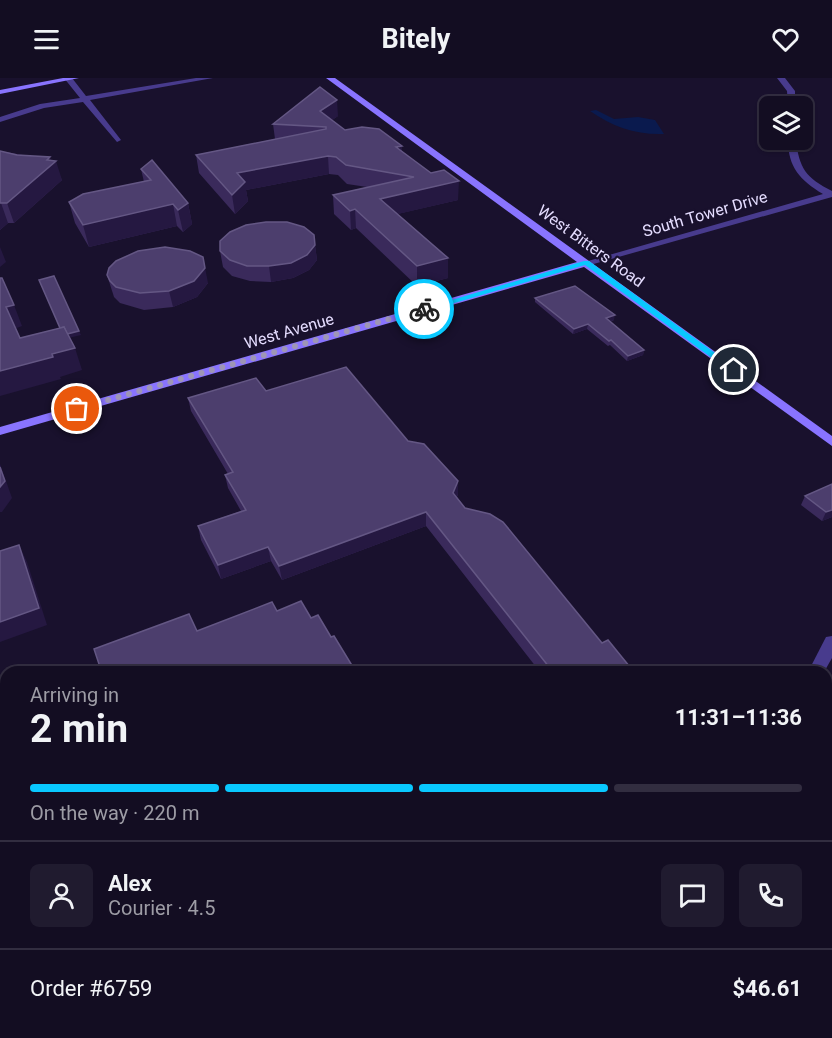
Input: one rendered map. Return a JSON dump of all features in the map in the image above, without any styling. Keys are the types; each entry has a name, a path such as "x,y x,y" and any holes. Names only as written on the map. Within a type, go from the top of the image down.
{"main road":[{"path":"0,86 40,78"},
{"path":"0,92 71,78"},
{"name":"West Bitters Road","path":"330,78 832,442"},
{"name":"West Avenue","path":"0,431 586,263"}],"street":[{"path":"71,78 84,99 117,140"},
{"path":"0,120 31,109 209,78"},
{"path":"782,78 791,91 791,96"},
{"path":"793,150 797,170 832,194"},
{"name":"South Tower Drive","path":"586,263 832,194"},
{"path":"819,666 832,642"}],"shaded area":[{"path":"596,110 614,119 638,117 655,120 664,134 625,129 590,111"}],"building":[{"path":"320,87 337,100 320,111 345,130 362,127 379,129 402,146 396,147 431,173 444,170 459,181 380,199 448,258 417,266 355,209 350,211 333,195 414,177 346,165 336,157 328,156 237,173 245,182 232,195 196,155 326,129 326,127 273,124"},
{"path":"0,151 17,155 50,157 47,160 56,161 7,203 0,203"},
{"path":"152,160 188,203 178,210 173,204 83,225 69,202 83,194 151,180 141,169"},
{"path":"287,222 304,227 314,235 315,245 307,255 291,263 269,266 247,266 230,260 220,251 220,241 230,232 246,225"},
{"path":"165,247 190,251 203,257 205,268 194,281 169,291 140,293 116,287 110,281 107,275 109,268 116,261 138,251"},
{"path":"54,276 79,331 67,334 64,327 60,328 39,280"},
{"path":"0,278 14,305 6,307 20,338 64,327 75,348 52,354 53,357 0,371"},
{"path":"575,286 615,315 606,318 644,350 628,356 611,340 609,341 588,324 574,329 535,298"},
{"path":"346,367 408,441 424,444 458,481 453,493 465,508 490,514 503,522 602,643 608,640 629,666 548,666 426,512 279,566 268,547 218,565 198,526 246,510 225,475 233,472 188,398 256,378 266,391"},
{"path":"0,467 5,481 0,487"},
{"path":"832,484 832,510 826,512 805,496"},
{"path":"19,545 39,608 0,622 0,551"},
{"path":"301,601 311,618 318,615 352,666 100,666 94,649 189,614 197,631 272,602 277,611"}],"way so far":[{"path":"77,409 424,309"}],"route":[{"path":"424,309 586,263 734,370"}]}
